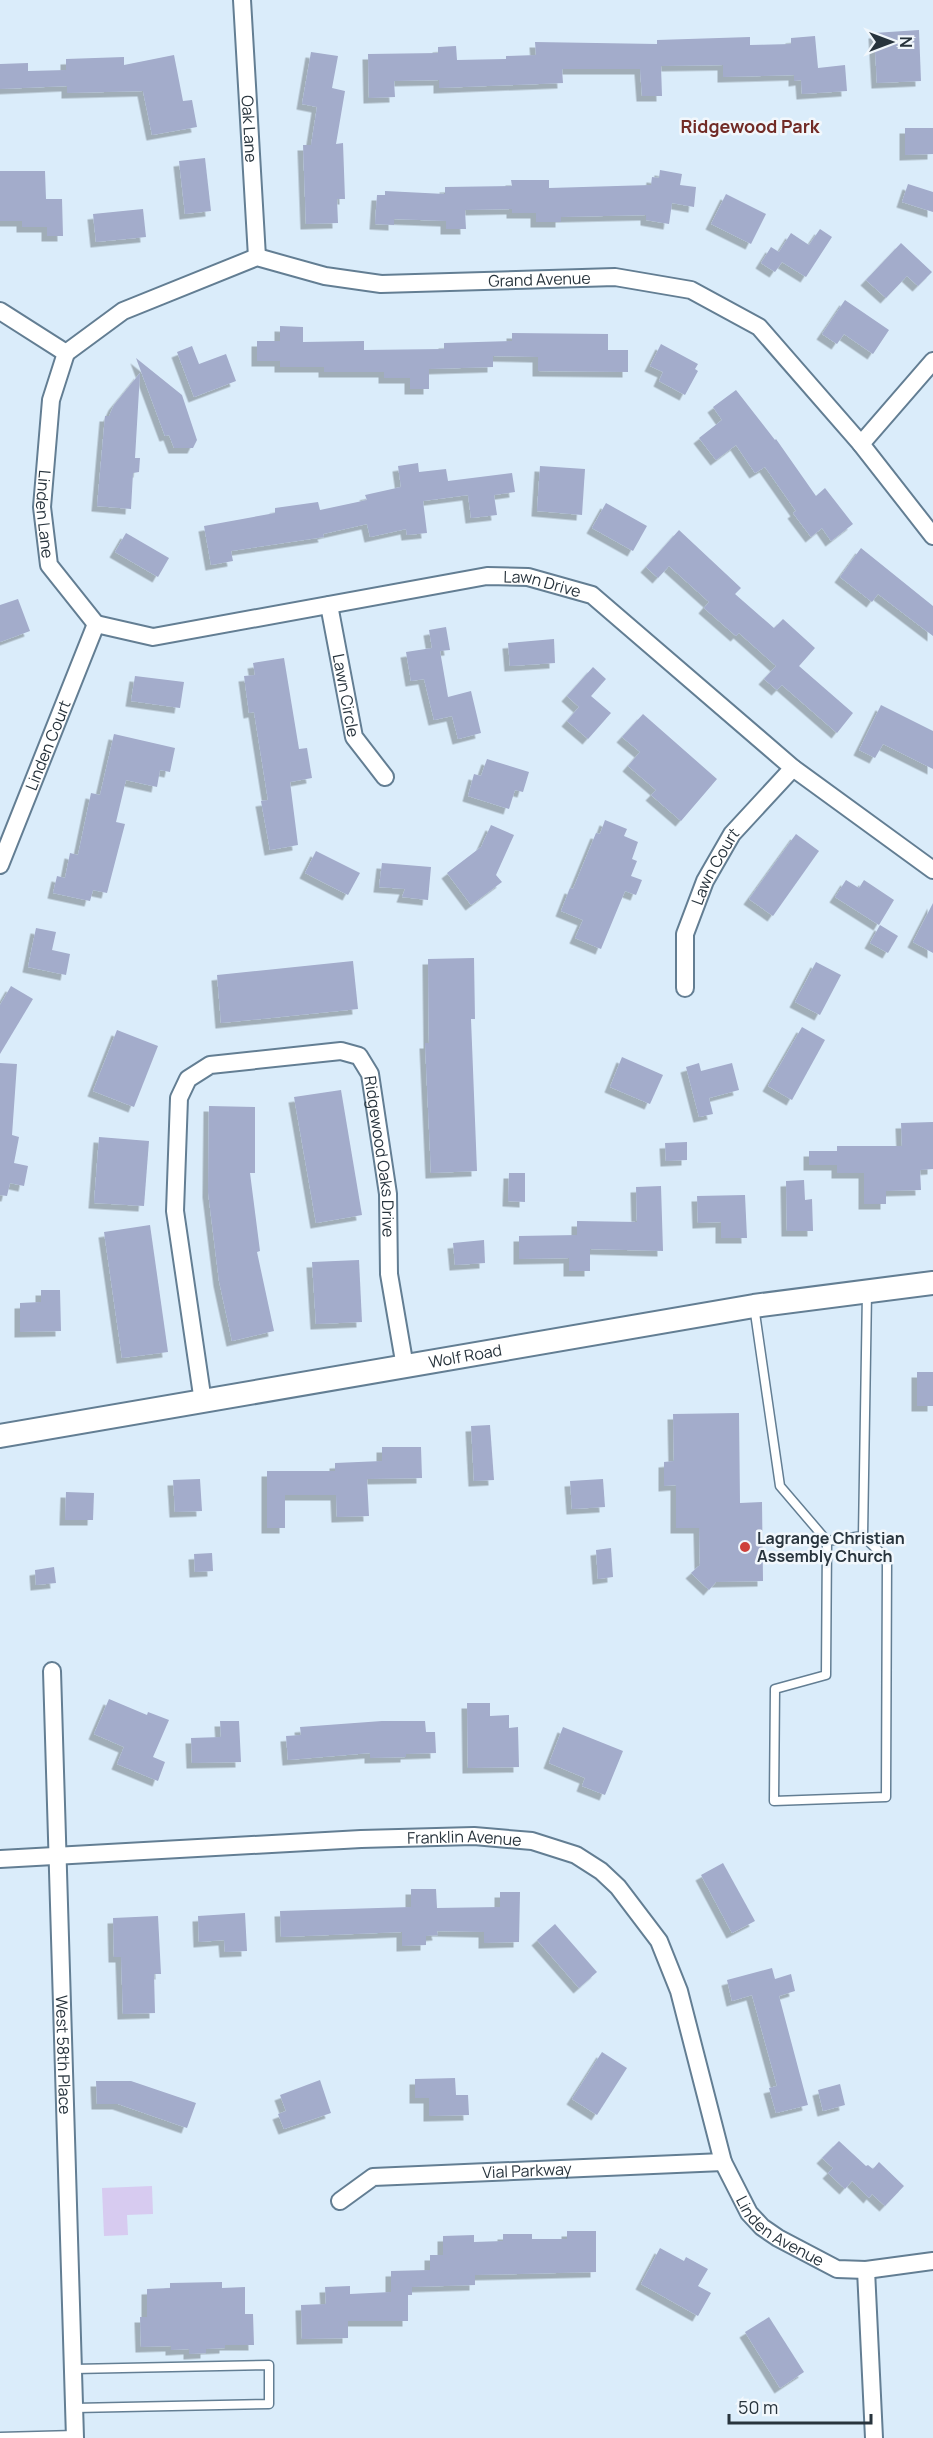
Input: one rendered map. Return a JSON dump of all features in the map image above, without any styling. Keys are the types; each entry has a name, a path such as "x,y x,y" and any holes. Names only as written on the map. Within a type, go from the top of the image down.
{"main road":[{"name":"Wolf Road","path":"0,1436 754,1306 933,1283"}],"street":[{"name":"Oak Lane","path":"243,0 257,257"},
{"path":"0,311 66,353 123,311 257,257"},
{"name":"Grand Avenue","path":"257,257 325,276 381,284 615,277 691,290 759,327 861,444 933,536"},
{"name":"Linden Lane","path":"66,353 51,400 42,507 49,565 96,624"},
{"path":"861,444 933,361"},
{"name":"Lawn Drive","path":"96,624 153,637 487,576 528,577 592,595 793,768 933,870"},
{"name":"Lawn Circle","path":"329,605 354,737 384,777"},
{"name":"Linden Court","path":"0,865 96,624"},
{"name":"Lawn Court","path":"685,988 685,934 705,880 732,834 793,768"},
{"name":"Ridgewood Oaks Drive","path":"203,1402 175,1211 179,1098 188,1079 210,1065 341,1051 359,1056 370,1074 388,1194 389,1274 405,1367"},
{"name":"West 58th Place","path":"52,1671 75,2436"},
{"name":"Franklin Avenue","path":"0,1858 474,1836 532,1841 576,1855 601,1871 618,1887 641,1914 659,1941 679,1991 723,2162"},
{"name":"Vial Parkway","path":"340,2201 373,2177 723,2162"},
{"name":"Linden Avenue","path":"723,2162 749,2213 762,2227 837,2269 866,2270 933,2261"},
{"path":"866,2270 874,2438"}],"lane":[{"path":"754,1306 780,1486 827,1541 826,1675 775,1689 774,1801 886,1797 887,1559 863,1536 867,1290"},
{"path":"827,1541 863,1536"},
{"path":"74,2369 269,2365 269,2404 75,2408"},
{"path":"0,2437 75,2436"}],"shaded area":[{"path":"152,2186 153,2214 127,2215 128,2235 104,2236 102,2188"}],"building":[{"path":"919,30 921,81 877,83 874,33"},
{"path":"815,36 818,68 845,65 847,91 802,94 801,80 794,81 794,75 723,77 723,65 661,66 662,96 642,96 640,69 562,69 563,83 439,88 439,80 394,81 395,97 369,98 368,54 438,53 438,47 456,46 457,60 506,59 506,56 536,55 535,42 657,44 657,40 750,37 750,45 791,44 791,38"},
{"path":"311,52 338,56 332,88 345,91 336,144 343,143 345,199 337,199 338,223 306,224 303,145 311,145 317,107 302,104"},
{"path":"174,55 183,101 192,100 197,127 152,135 143,91 67,93 67,86 0,89 0,64 28,63 28,71 66,70 66,59 124,57 124,65"},
{"path":"905,128 933,128 933,154 905,155"},
{"path":"205,158 211,211 185,214 179,161"},
{"path":"660,170 682,174 680,185 696,187 694,207 672,203 669,224 646,220 646,215 561,217 561,222 536,222 536,213 512,213 512,209 465,210 466,229 446,229 446,221 394,219 394,225 375,224 377,195 385,195 385,191 445,194 445,187 512,186 511,180 549,180 549,188 651,185 652,177 659,178"},
{"path":"0,171 45,171 46,199 62,199 63,236 47,236 47,227 22,227 22,221 0,221"},
{"path":"908,184 933,192 933,212 902,202"},
{"path":"726,194 766,214 751,244 711,224"},
{"path":"143,209 146,237 96,242 93,214"},
{"path":"820,229 832,237 806,277 782,262 775,272 761,263 771,247 779,252 791,233 809,245"},
{"path":"901,243 932,272 918,286 907,276 886,298 866,280"},
{"path":"845,300 889,330 873,354 844,334 837,344 822,334"},
{"path":"280,326 303,327 303,342 364,341 364,350 444,349 444,343 512,341 512,333 608,334 608,350 628,350 628,372 538,371 538,357 493,356 493,367 429,369 429,389 410,389 410,378 384,378 384,372 324,372 324,367 280,367 280,361 257,361 257,341 280,341"},
{"path":"661,344 698,364 695,369 698,371 685,395 659,381 663,372 650,366"},
{"path":"192,346 199,364 226,354 236,381 194,397 177,352"},
{"path":"136,358 182,395 197,440 193,448 174,448 169,435 165,436"},
{"path":"140,373 135,458 140,458 139,472 133,473 131,509 97,506 105,416 109,416 114,405"},
{"path":"736,390 776,439 816,496 825,488 853,524 831,541 822,528 811,537 793,513 796,511 765,467 755,473 736,445 716,460 699,438 722,420 713,407"},
{"path":"418,463 419,472 446,469 448,481 512,473 515,492 494,495 497,515 471,518 468,495 423,501 427,533 407,535 406,529 370,537 367,524 323,534 324,537 231,551 233,561 211,565 204,526 275,513 275,508 318,502 320,510 367,500 365,495 401,487 398,466"},
{"path":"540,466 585,469 582,515 537,511"},
{"path":"606,503 647,526 633,551 592,528"},
{"path":"679,530 741,588 735,594 774,628 783,619 815,648 799,666 853,713 837,733 782,685 777,690 764,679 776,666 739,633 736,636 704,608 709,602 669,566 658,578 646,567"},
{"path":"126,533 169,558 158,577 115,552"},
{"path":"861,548 933,606 933,636 878,594 872,602 840,577"},
{"path":"18,599 30,631 0,642 0,605"},
{"path":"446,627 450,650 440,651 448,697 471,691 481,733 458,739 452,716 434,720 424,679 411,681 406,652 432,648 429,630"},
{"path":"554,639 555,663 510,666 508,643"},
{"path":"284,658 299,749 307,748 312,778 290,782 298,845 270,850 261,801 268,800 254,712 249,713 244,676 255,675 253,663"},
{"path":"593,667 606,679 591,696 611,713 588,739 567,721 579,707 567,696"},
{"path":"135,676 184,682 180,708 131,701"},
{"path":"881,705 933,731 933,769 883,744 875,758 859,750"},
{"path":"643,714 717,779 681,821 651,795 656,790 628,766 640,752 622,737"},
{"path":"114,734 175,748 170,772 160,770 157,787 126,780 116,822 125,824 107,893 93,890 90,901 53,893 57,876 65,878 70,853 78,855 91,793 100,795"},
{"path":"487,759 529,772 523,792 515,790 509,809 468,796 474,774 481,776"},
{"path":"605,820 627,829 624,836 638,842 632,859 637,861 631,876 642,880 636,895 625,891 601,949 575,938 583,920 561,911 570,888 573,889 596,833 600,834"},
{"path":"491,825 514,835 496,875 502,882 471,905 447,873 481,847"},
{"path":"796,834 819,851 773,916 749,899"},
{"path":"316,851 360,873 348,895 305,873"},
{"path":"382,863 431,867 428,900 402,897 405,889 379,887"},
{"path":"846,880 859,888 864,880 894,900 879,925 835,897"},
{"path":"933,903 933,953 913,942"},
{"path":"880,925 898,936 888,953 870,943"},
{"path":"36,928 56,932 52,950 70,954 66,975 28,967"},
{"path":"474,958 475,1019 471,1019 477,1171 431,1173 425,1043 429,1043 428,959"},
{"path":"353,961 358,1009 221,1023 217,975"},
{"path":"816,962 841,975 820,1015 795,1002"},
{"path":"11,986 33,999 0,1054 0,1005"},
{"path":"802,1027 825,1040 792,1100 768,1086"},
{"path":"117,1030 158,1046 134,1107 93,1091"},
{"path":"622,1057 663,1075 650,1104 610,1087"},
{"path":"0,1063 17,1064 12,1135 19,1137 14,1163 28,1166 24,1186 10,1183 7,1196 0,1195"},
{"path":"699,1063 701,1071 732,1063 739,1090 709,1098 713,1114 699,1117 686,1067"},
{"path":"341,1090 362,1215 316,1223 294,1097"},
{"path":"209,1106 255,1107 255,1173 250,1173 260,1251 257,1252 274,1331 232,1341 219,1281 208,1192"},
{"path":"933,1122 933,1169 920,1170 921,1190 886,1191 886,1204 864,1204 864,1173 837,1173 837,1165 809,1165 809,1151 837,1151 837,1146 902,1146 901,1123"},
{"path":"99,1137 149,1141 144,1206 94,1203"},
{"path":"687,1142 687,1160 666,1161 665,1143"},
{"path":"509,1173 525,1173 525,1202 508,1201"},
{"path":"804,1180 805,1200 812,1199 813,1231 787,1231 786,1181"},
{"path":"661,1186 663,1251 590,1249 590,1271 569,1271 569,1258 519,1259 519,1236 577,1235 577,1221 637,1222 636,1187"},
{"path":"745,1195 747,1238 721,1238 721,1222 698,1223 697,1196"},
{"path":"150,1225 168,1352 122,1358 104,1232"},
{"path":"484,1240 485,1263 455,1265 453,1243"},
{"path":"359,1260 362,1322 316,1324 312,1262"},
{"path":"41,1290 60,1290 61,1331 20,1332 20,1303 41,1302"},
{"path":"917,1372 933,1372 933,1406 917,1406"},
{"path":"739,1413 740,1503 762,1502 763,1581 716,1582 709,1590 691,1573 700,1565 699,1528 676,1528 676,1485 664,1486 664,1462 674,1461 673,1414"},
{"path":"490,1425 494,1480 474,1481 471,1426"},
{"path":"382,1447 421,1447 422,1478 367,1479 369,1516 337,1517 336,1495 285,1495 285,1528 267,1528 267,1471 335,1471 335,1463 382,1461"},
{"path":"200,1479 202,1511 175,1512 173,1480"},
{"path":"603,1479 605,1507 572,1509 570,1481"},
{"path":"66,1492 94,1493 93,1520 65,1520"},
{"path":"611,1548 613,1577 598,1579 596,1550"},
{"path":"212,1553 213,1571 195,1572 194,1554"},
{"path":"54,1567 56,1583 36,1585 35,1570"},
{"path":"109,1699 147,1715 148,1712 169,1720 153,1757 165,1762 158,1781 117,1764 124,1747 94,1734"},
{"path":"467,1703 490,1703 490,1716 509,1715 509,1728 518,1727 519,1767 468,1768"},
{"path":"220,1721 239,1721 241,1762 192,1763 191,1738 221,1737"},
{"path":"382,1721 425,1721 426,1732 435,1732 436,1753 370,1758 370,1753 288,1760 286,1736 301,1735 300,1727"},
{"path":"563,1727 623,1751 605,1795 582,1786 585,1778 549,1763"},
{"path":"723,1863 755,1921 732,1933 701,1875"},
{"path":"411,1889 436,1889 437,1908 500,1907 500,1892 520,1892 519,1942 484,1943 484,1932 437,1931 438,1935 426,1936 426,1945 402,1946 402,1932 281,1937 280,1911 411,1907"},
{"path":"245,1913 247,1951 225,1952 224,1940 199,1942 198,1916"},
{"path":"158,1916 161,1974 154,1974 155,2013 123,2014 121,1957 114,1957 113,1918"},
{"path":"555,1924 597,1972 579,1988 537,1940"},
{"path":"772,1968 775,1979 791,1974 795,1991 779,1996 808,2105 776,2113 769,2088 777,2086 752,1995 732,2001 727,1980"},
{"path":"602,2052 627,2068 597,2115 572,2099"},
{"path":"455,2078 456,2095 468,2095 469,2115 429,2116 429,2098 415,2098 415,2079"},
{"path":"320,2080 331,2113 284,2129 278,2114 286,2111 280,2095"},
{"path":"96,2081 131,2081 196,2103 187,2128 118,2104 97,2104"},
{"path":"840,2084 845,2105 823,2111 818,2090"},
{"path":"839,2141 866,2166 873,2169 879,2162 904,2186 885,2206 872,2194 869,2198 852,2181 845,2189 828,2173 833,2168 822,2158"},
{"path":"567,2231 596,2231 596,2272 475,2275 475,2285 412,2287 412,2295 408,2295 408,2321 348,2321 348,2338 302,2339 301,2305 326,2304 325,2287 350,2286 350,2294 391,2292 391,2271 430,2270 430,2255 443,2255 443,2236 474,2235 474,2242 503,2241 503,2234 532,2234 532,2239 567,2239"},
{"path":"660,2248 684,2261 686,2257 708,2269 698,2286 711,2293 698,2316 641,2284"},
{"path":"222,2282 222,2288 245,2287 245,2314 253,2314 254,2345 225,2345 225,2348 206,2349 206,2353 189,2354 189,2349 171,2350 171,2346 141,2347 140,2317 147,2317 147,2289 170,2288 170,2283"},
{"path":"769,2317 804,2372 780,2388 745,2332"}],"place":[{"name":"Lagrange Christian Assembly Church","path":"745,1547"}],"district":[{"name":"Ridgewood Park","path":"750,126"}]}
